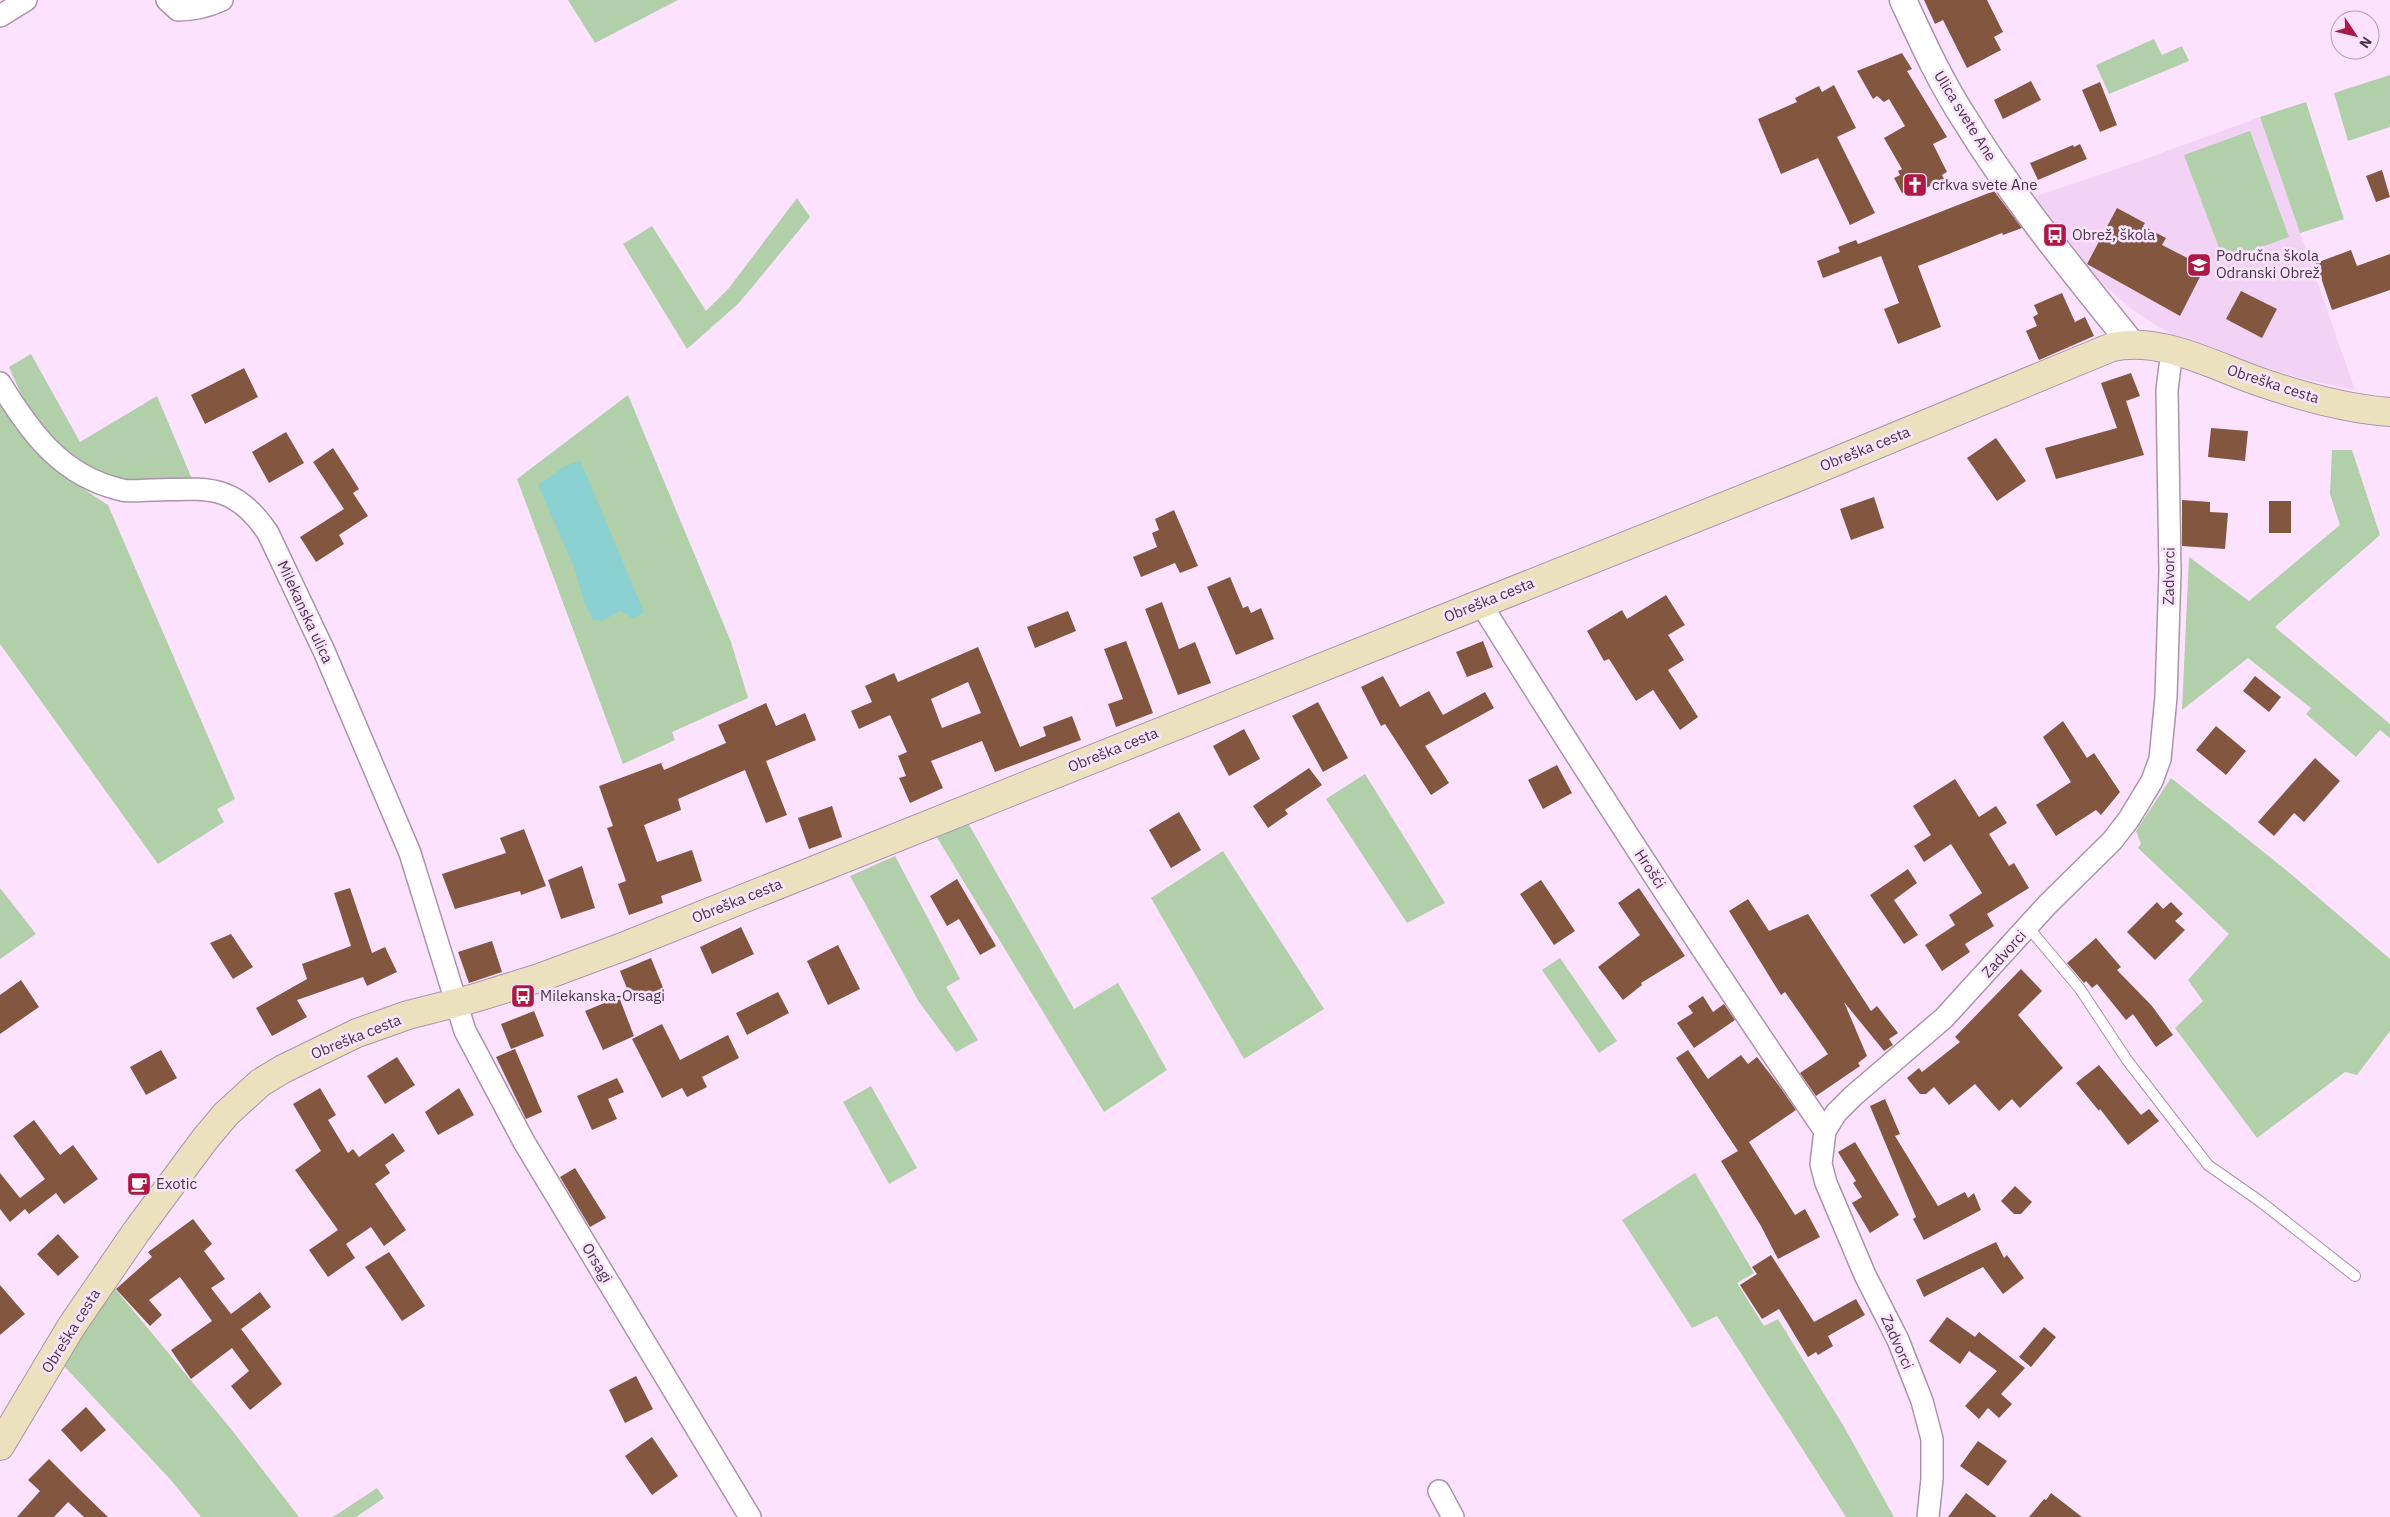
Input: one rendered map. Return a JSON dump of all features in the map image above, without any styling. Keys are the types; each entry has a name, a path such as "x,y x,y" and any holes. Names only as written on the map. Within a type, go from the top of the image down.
{"main road":[{"name":"Obreška cesta","path":"0,1446 88,1303 182,1168 226,1114 260,1083 318,1051 357,1033 408,1015 539,978 625,946 1807,473 2092,354 2130,343 2172,350 2264,383 2318,399 2350,407 2390,412"}],"street":[{"path":"0,16 26,0"},
{"path":"167,0 178,10 205,8 222,0"},
{"name":"Ulica svete Ane","path":"1904,0 1932,62 1970,128 2050,240 2130,343"},
{"name":"Zadvorci","path":"1928,1517 1932,1479 1932,1438 1930,1429 1922,1401 1898,1340 1866,1275 1826,1183 1821,1164 1825,1131 1836,1113 1944,1018 2028,927 2112,841 2130,819 2148,789 2160,759 2164,730 2170,571 2167,390 2172,350"},
{"name":"Milekanska ulica","path":"0,383 40,442 64,464 92,480 124,491 196,488 217,491 230,495 259,518 324,651 410,853 456,1003"},
{"name":"Hrošći","path":"1481,604 1589,777 1738,1004 1825,1131"},
{"name":"Orsagi","path":"456,1003 465,1031 524,1142 750,1517"},
{"path":"1439,1491 1453,1517"}],"lane":[{"path":"2028,927 2080,988 2127,1060 2208,1165 2261,1202 2356,1276"}],"shaded area":[{"path":"568,0 678,0 595,43"},
{"path":"2154,39 2162,55 2182,46 2189,61 2109,94 2096,65"},
{"path":"2390,75 2390,127 2348,141 2334,93"},
{"path":"2306,102 2344,219 2300,233 2260,117"},
{"name":"Područna škola Odranski Obrež","path":"2260,117 2355,390 2299,378 2177,337 2160,328 2133,310 2100,282 2071,249 2033,197 2137,162"},
{"path":"2250,131 2289,237 2224,261 2184,155"},
{"path":"797,198 810,217 739,303 687,349 623,244 652,226 706,311 729,288"},
{"path":"31,354 80,442 157,396 192,479 145,482 113,477 91,469 72,459 42,429 30,410 9,367"},
{"path":"628,395 731,642 748,698 672,732 675,740 623,764 517,479"},
{"path":"0,400 39,451 68,479 108,505 235,799 217,809 224,822 158,864 0,644"},
{"path":"2332,450 2352,450 2380,535 2275,627 2390,724 2390,738 2380,730 2356,757 2306,714 2311,708 2248,658 2182,710 2189,557 2249,601 2340,525 2330,494"},
{"path":"580,460 644,612 633,619 621,611 601,621 593,620 584,602 574,567 538,485 565,466"},
{"path":"1365,774 1445,903 1407,923 1326,799"},
{"path":"2171,778 2286,870 2390,959 2390,1031 2357,1075 2345,1072 2257,1138 2175,1028 2203,1001 2188,980 2229,934 2138,848 2141,844 2136,831"},
{"path":"968,823 1074,1009 1118,983 1167,1070 1104,1112 936,836"},
{"path":"1223,851 1324,1009 1244,1059 1151,898"},
{"path":"895,856 960,979 946,987 978,1040 956,1052 919,1002 850,876"},
{"path":"0,888 36,934 0,959"},
{"path":"1560,958 1617,1041 1599,1053 1542,970"},
{"path":"871,1086 917,1168 889,1184 843,1102"},
{"path":"1695,1173 1754,1273 1737,1283 1764,1326 1778,1319 1843,1425 1894,1517 1846,1517 1717,1316 1692,1328 1622,1220"},
{"path":"113,1286 231,1429 299,1517 201,1517 170,1479 63,1365 82,1332"},
{"path":"377,1488 384,1498 356,1517 333,1517"}],"building":[{"path":"1924,0 1987,0 2003,32 1994,37 2001,50 1967,68 1943,20 1935,24"},
{"path":"1902,53 1912,69 1907,71 1947,137 1933,144 1947,172 1942,175 1944,179 1910,196 1907,190 1902,193 1894,178 1900,175 1898,171 1902,169 1884,138 1905,126 1889,99 1884,102 1877,96 1873,99 1857,71"},
{"path":"2031,81 2041,100 2003,119 1994,100"},
{"path":"2100,82 2117,125 2100,132 2082,90"},
{"path":"1834,85 1856,128 1837,137 1875,213 1850,225 1818,158 1781,174 1758,119 1797,102 1795,98 1819,86 1822,92"},
{"path":"2080,144 2087,159 2038,180 2030,163 2073,145 2074,147"},
{"path":"2382,170 2390,197 2376,202 2366,176"},
{"path":"1994,191 2022,228 2003,235 2002,233 1918,266 1941,327 1898,344 1884,309 1899,303 1881,256 1823,278 1817,261 1840,252 1838,247 1856,240 1858,244"},
{"path":"2117,208 2145,223 2143,226 2166,238 2162,245 2205,267 2180,316 2087,264"},
{"path":"2351,250 2357,266 2390,254 2390,290 2332,310 2316,263"},
{"path":"2241,291 2277,309 2262,338 2226,319"},
{"path":"2062,293 2075,322 2085,317 2094,336 2039,360 2026,331 2037,326 2033,317 2038,314 2034,305"},
{"path":"244,368 258,397 205,424 191,395"},
{"path":"2131,373 2140,396 2126,401 2144,455 2056,479 2045,448 2117,428 2101,383"},
{"path":"2211,428 2248,431 2245,461 2208,457"},
{"path":"286,432 304,463 269,483 252,452"},
{"path":"1996,438 2026,481 1997,501 1967,458"},
{"path":"333,448 359,489 353,493 368,516 339,535 344,544 316,562 300,537 344,509 313,462"},
{"path":"1874,497 1884,528 1851,540 1840,509"},
{"path":"2182,500 2210,502 2210,512 2228,513 2225,549 2182,546"},
{"path":"2269,501 2291,501 2291,533 2269,533"},
{"path":"1174,510 1198,566 1180,573 1175,563 1141,577 1133,557 1157,547 1152,533 1159,530 1155,519"},
{"path":"1230,577 1243,608 1248,606 1251,613 1261,608 1274,639 1236,655 1207,587"},
{"path":"1666,595 1685,625 1668,635 1684,660 1668,670 1698,717 1680,730 1653,690 1636,701 1609,659 1604,661 1587,631 1622,610 1627,619"},
{"path":"1162,602 1179,649 1195,642 1211,683 1178,695 1145,609"},
{"path":"1068,611 1076,631 1035,648 1027,627"},
{"path":"1126,641 1153,713 1116,727 1108,704 1123,699 1104,649"},
{"path":"1483,641 1493,667 1467,677 1456,652"},
{"path":"978,647 1020,747 1046,736 1043,727 1072,716 1081,740 995,772 982,741 931,761 943,788 910,803 899,778 906,776 898,756 907,752 890,715 859,729 851,711 872,702 865,686 894,673 898,682","holes":["968,682 981,713 942,728 931,699"]},
{"path":"1383,676 1400,707 1429,691 1443,715 1485,692 1494,708 1425,746 1449,783 1431,795 1385,724 1381,726 1361,687"},
{"path":"2255,676 2281,697 2269,712 2243,691"},
{"path":"1318,702 1348,758 1323,772 1292,716"},
{"path":"766,703 776,726 805,713 816,740 766,761 787,815 766,823 745,770 678,799 681,810 644,825 657,862 692,850 702,881 661,896 663,903 629,915 618,884 626,881 607,828 613,826 599,786 661,763 664,770 726,743 718,725"},
{"path":"2063,721 2087,758 2094,753 2120,792 2101,815 2096,810 2056,836 2036,805 2071,782 2043,737"},
{"path":"2216,726 2246,751 2226,775 2196,750"},
{"path":"1244,729 1260,759 1229,776 1213,746"},
{"path":"2315,758 2340,781 2304,822 2294,813 2274,836 2258,822"},
{"path":"1557,765 1572,793 1543,809 1528,780"},
{"path":"1309,768 1322,785 1285,810 1288,814 1268,828 1253,806"},
{"path":"1955,779 1979,817 1996,806 2007,823 1989,834 2009,866 2014,863 2029,888 1987,914 1994,926 1965,944 1970,952 1942,971 1925,945 1955,925 1949,915 1982,893 1951,844 1924,862 1914,846 1931,835 1913,806"},
{"path":"832,806 842,837 809,849 798,818"},
{"path":"1179,812 1201,850 1171,868 1149,830"},
{"path":"524,829 546,886 521,895 520,891 455,909 442,874 506,853 500,838"},
{"path":"582,866 595,908 561,919 548,880"},
{"path":"1908,869 1917,883 1894,900 1918,935 1904,944 1870,895"},
{"path":"957,879 996,946 980,955 959,919 947,926 930,896"},
{"path":"1541,880 1575,931 1554,945 1520,894"},
{"path":"350,888 372,953 385,947 397,972 367,986 363,977 297,1000 307,1017 272,1036 256,1008 307,979 302,964 351,946 334,893"},
{"path":"1639,888 1685,956 1641,983 1642,985 1623,1000 1598,967 1640,935 1618,903"},
{"path":"1748,899 1769,931 1808,914 1871,1011 1877,1006 1898,1033 1889,1039 1893,1045 1884,1051 1844,1002 1867,1056 1858,1063 1860,1066 1816,1096 1800,1073 1828,1054 1785,992 1781,995 1729,911"},
{"path":"2157,902 2163,909 2171,902 2183,914 2175,921 2185,930 2155,960 2127,932"},
{"path":"741,927 754,954 712,974 700,947"},
{"path":"231,934 253,967 233,979 210,943"},
{"path":"2096,938 2121,967 2117,970 2152,1006 2173,1035 2156,1047 2133,1014 2126,1020 2097,984 2092,988 2086,981 2084,983 2067,963"},
{"path":"492,941 502,972 469,983 458,952"},
{"path":"838,945 860,989 828,1005 807,961"},
{"path":"651,958 664,990 633,1003 620,971"},
{"path":"2021,969 2042,991 2018,1015 2063,1068 2020,1108 2012,1099 1999,1111 1975,1084 1949,1105 1934,1087 1926,1094 1920,1094 1907,1078 1919,1068 1922,1072 1960,1042 1955,1037"},
{"path":"21,980 39,1007 0,1034 0,995"},
{"path":"778,992 789,1013 747,1035 736,1013"},
{"path":"1703,996 1713,1012 1724,1004 1735,1020 1694,1048 1677,1023 1693,1013 1688,1006"},
{"path":"619,997 634,1036 603,1050 585,1011"},
{"path":"534,1011 544,1036 511,1049 501,1024"},
{"path":"662,1024 680,1060 728,1035 739,1058 702,1077 707,1087 687,1097 682,1088 662,1098 632,1039"},
{"path":"515,1049 542,1112 526,1119 496,1057"},
{"path":"161,1050 177,1078 146,1095 130,1067"},
{"path":"1688,1050 1708,1079 1741,1055 1748,1064 1757,1057 1780,1087 1796,1110 1749,1142 1795,1215 1805,1209 1820,1237 1778,1259 1761,1226 1721,1161 1738,1151 1676,1058"},
{"path":"397,1057 415,1085 385,1104 367,1076"},
{"path":"2099,1065 2141,1115 2149,1109 2159,1121 2128,1145 2100,1109 2099,1111 2076,1083"},
{"path":"617,1078 624,1092 608,1099 617,1119 592,1130 577,1096"},
{"path":"320,1088 336,1115 328,1120 348,1153 353,1149 359,1157 393,1133 405,1151 385,1165 390,1173 375,1184 406,1230 384,1246 371,1227 346,1244 355,1258 328,1277 309,1250 338,1230 295,1170 321,1151 293,1104"},
{"path":"459,1088 474,1115 438,1135 425,1112"},
{"path":"1885,1099 1900,1134 1895,1136 1938,1206 1965,1192 1968,1198 1974,1193 1981,1210 1924,1240 1913,1219 1916,1217 1870,1106"},
{"path":"34,1120 60,1155 73,1145 98,1179 64,1204 56,1193 29,1214 25,1209 10,1222 0,1209 0,1173 20,1198 45,1179 13,1136"},
{"path":"1855,1142 1899,1215 1870,1233 1852,1203 1862,1197 1853,1183 1856,1181 1838,1152"},
{"path":"575,1168 606,1218 590,1227 560,1177"},
{"path":"2015,1186 2032,1202 2021,1214 2014,1214 2001,1201"},
{"path":"193,1219 212,1244 204,1251 225,1279 211,1288 231,1314 260,1292 271,1307 241,1329 282,1384 250,1410 231,1386 249,1371 232,1348 191,1379 171,1350 212,1321 180,1277 149,1300 162,1315 150,1326 116,1289 152,1257 148,1252"},
{"path":"58,1234 79,1257 58,1276 37,1254"},
{"path":"1996,1242 2004,1258 2007,1255 2024,1278 2003,1294 1983,1267 1924,1297 1916,1280"},
{"path":"389,1252 425,1306 402,1321 365,1267"},
{"path":"1771,1255 1814,1322 1856,1299 1865,1315 1828,1336 1833,1346 1818,1355 1816,1352 1808,1357 1779,1309 1762,1319 1740,1285 1757,1274 1752,1267"},
{"path":"0,1285 25,1314 0,1335"},
{"path":"1947,1317 1975,1337 1979,1332 2025,1368 2001,1394 2012,1404 1999,1418 1988,1408 1979,1419 1965,1406 1997,1371 1969,1351 1960,1364 1929,1341"},
{"path":"2044,1327 2056,1337 2031,1367 2019,1357"},
{"path":"636,1376 653,1409 625,1423 609,1390"},
{"path":"86,1407 106,1430 81,1452 61,1430"},
{"path":"652,1437 678,1476 652,1495 625,1456"},
{"path":"1978,1441 2007,1461 1988,1486 1960,1466"},
{"path":"49,1459 108,1517 84,1517 68,1502 54,1517 17,1517 40,1491 28,1480"},
{"path":"1966,1493 1997,1517 1948,1517"},
{"path":"2051,1493 2082,1517 2029,1517"}],"place":[{"name":"crkva svete Ane","path":"1915,185"},
{"name":"Obrež, škola","path":"2055,235"},
{"name":"Područna škola Odranski Obrež","path":"2199,265"},
{"name":"Milekanska-Orsagi","path":"523,996"},
{"name":"Exotic","path":"139,1184"}]}
